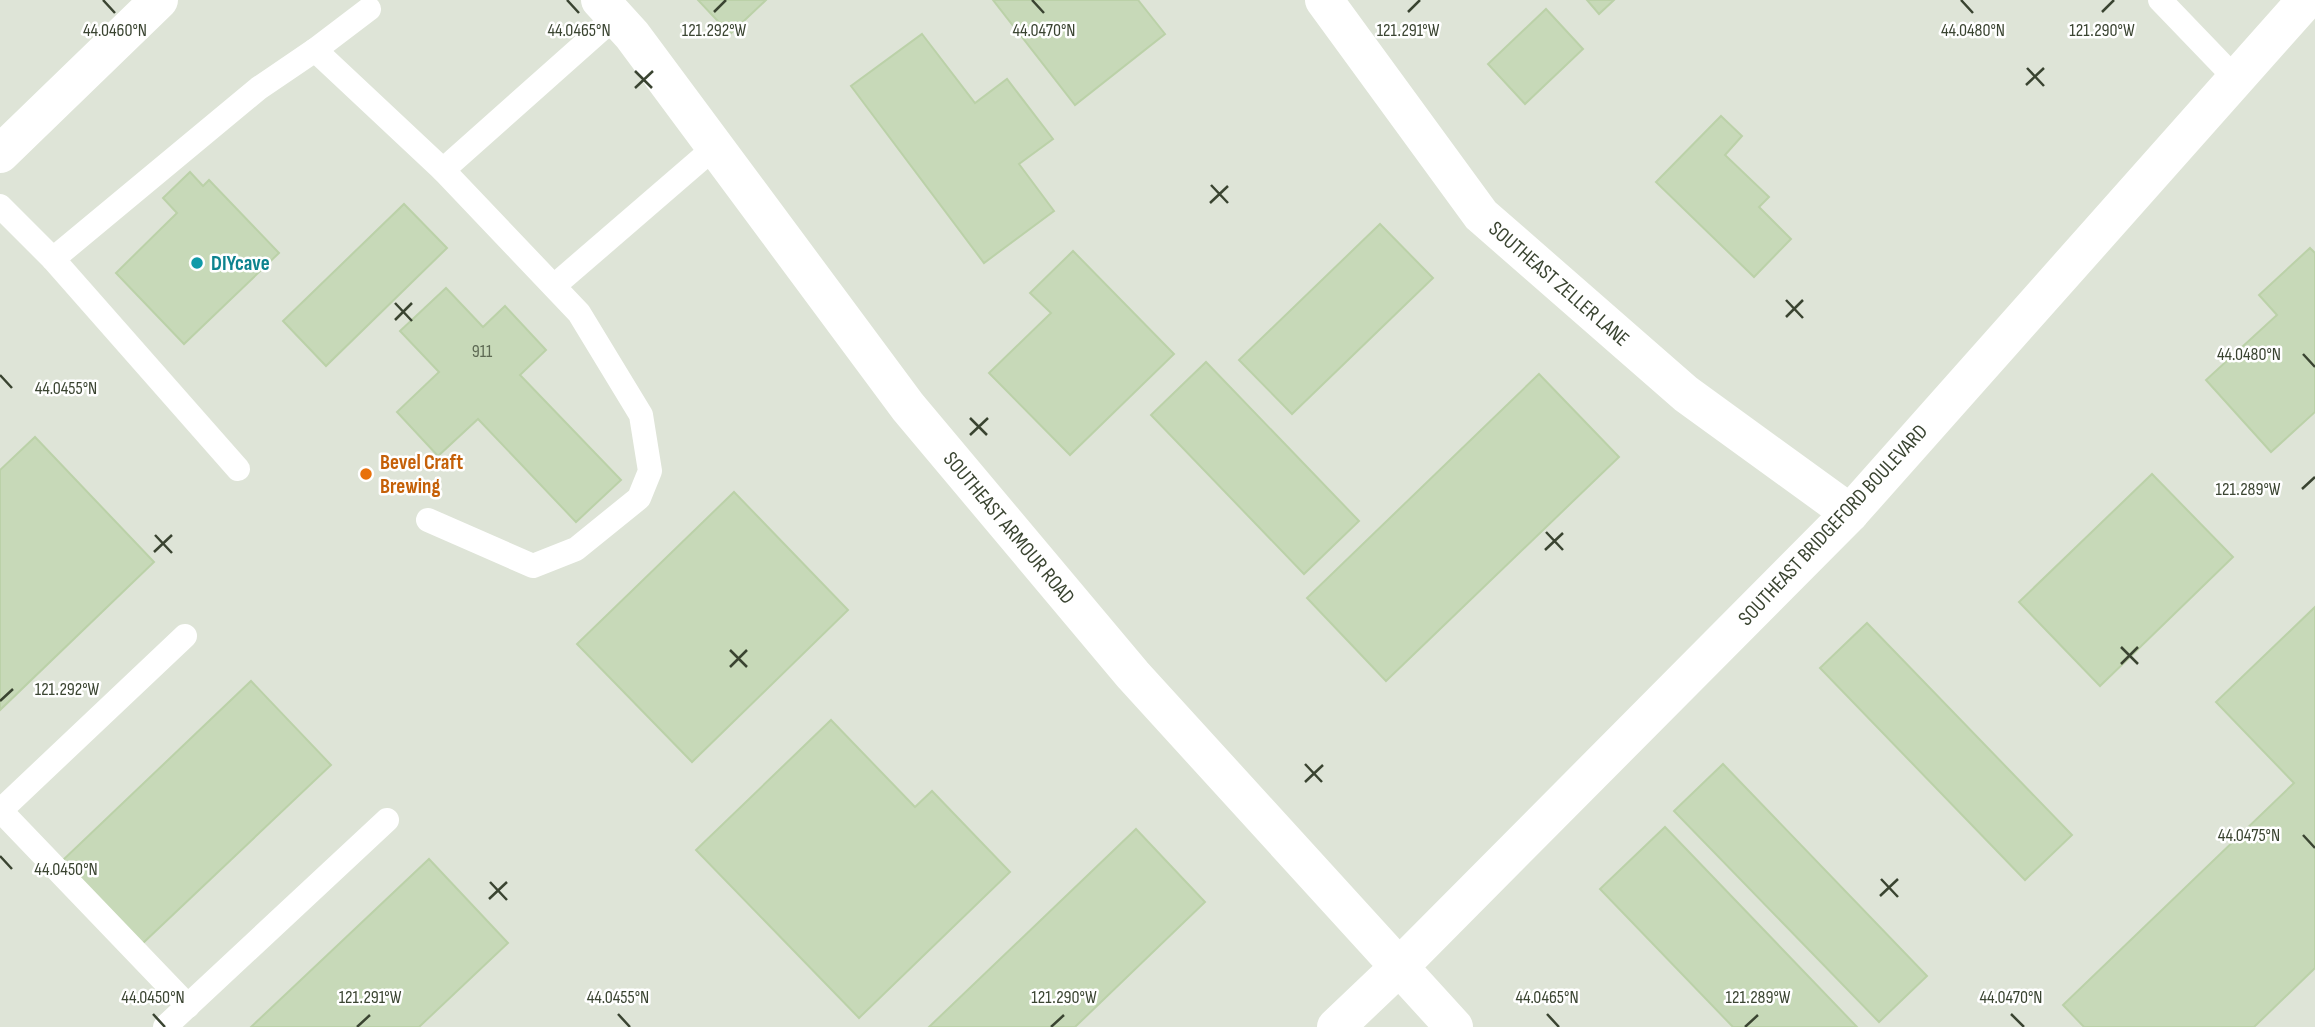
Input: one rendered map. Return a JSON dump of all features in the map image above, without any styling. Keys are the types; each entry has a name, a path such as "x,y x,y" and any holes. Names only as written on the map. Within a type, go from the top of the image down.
{"street":[{"path":"0,155 159,0"},
{"name":"SOUTHEAST ZELLER LANE","path":"1324,0 1481,215 1686,394 1850,513"},
{"name":"SOUTHEAST BRIDGEFORD BOULEVARD","path":"1336,1027 1398,968 1850,513 2306,0"},
{"name":"SOUTHEAST ARMOUR ROAD","path":"607,8 632,35 917,418 1133,675 1454,1027"}],"lane":[{"path":"53,259 259,89 315,50 370,3"},
{"path":"2172,4 2236,79"},
{"path":"443,170 607,8"},
{"path":"315,50 443,170 579,313 641,415 650,471 639,498 576,549 533,566 428,520"},
{"path":"554,286 715,147"},
{"path":"0,206 53,259 238,469"},
{"path":"185,636 0,811 188,1006"},
{"path":"165,1027 387,820"}],"shaded area":[{"path":"0,0 2315,0 2315,1027 0,1027"}],"building":[{"path":"698,0 766,0 730,34"},
{"path":"993,0 1138,0 1165,34 1075,105"},
{"path":"1587,0 1614,0 1599,14"},
{"path":"1546,9 1583,49 1525,104 1488,64"},
{"path":"922,34 975,103 1007,79 1053,139 1019,164 1054,211 984,263 851,86"},
{"path":"1721,116 1742,136 1725,155 1769,197 1759,207 1791,239 1754,277 1656,182"},
{"name":"DIYcave","path":"190,172 203,186 209,180 279,253 184,344 116,273 177,213 163,198"},
{"path":"404,204 447,248 326,366 283,321"},
{"path":"1380,224 1433,278 1292,414 1239,360"},
{"path":"2310,248 2315,253 2315,412 2271,452 2206,380 2277,315 2259,295"},
{"path":"1073,251 1174,354 1070,455 989,373 1051,313 1030,293"},
{"path":"446,288 483,327 505,306 546,350 520,375 621,480 576,522 478,419 438,456 397,412 439,372 400,331"},
{"path":"1206,362 1359,521 1304,574 1151,415"},
{"path":"1539,374 1619,457 1386,681 1307,598"},
{"path":"35,437 154,562 0,710 0,470"},
{"path":"2152,474 2233,557 2100,686 2019,602"},
{"path":"734,492 848,610 692,762 577,644"},
{"path":"2315,607 2315,968 2254,1027 2084,1027 2063,1005 2294,783 2216,702"},
{"path":"1867,623 2072,835 2025,880 1820,668"},
{"path":"251,681 331,765 142,944 63,860"},
{"path":"831,720 915,807 932,791 1010,872 859,1018 696,850"},
{"path":"1723,764 1927,976 1879,1022 1674,811"},
{"path":"1665,827 1857,1027 1733,1027 1600,889"},
{"path":"1136,829 1205,902 1075,1027 929,1027"},
{"path":"429,859 508,943 419,1027 251,1027"}],"place":[{"name":"DIYcave","path":"197,263"},
{"name":"Bevel Craft Brewing","path":"366,474"}]}
